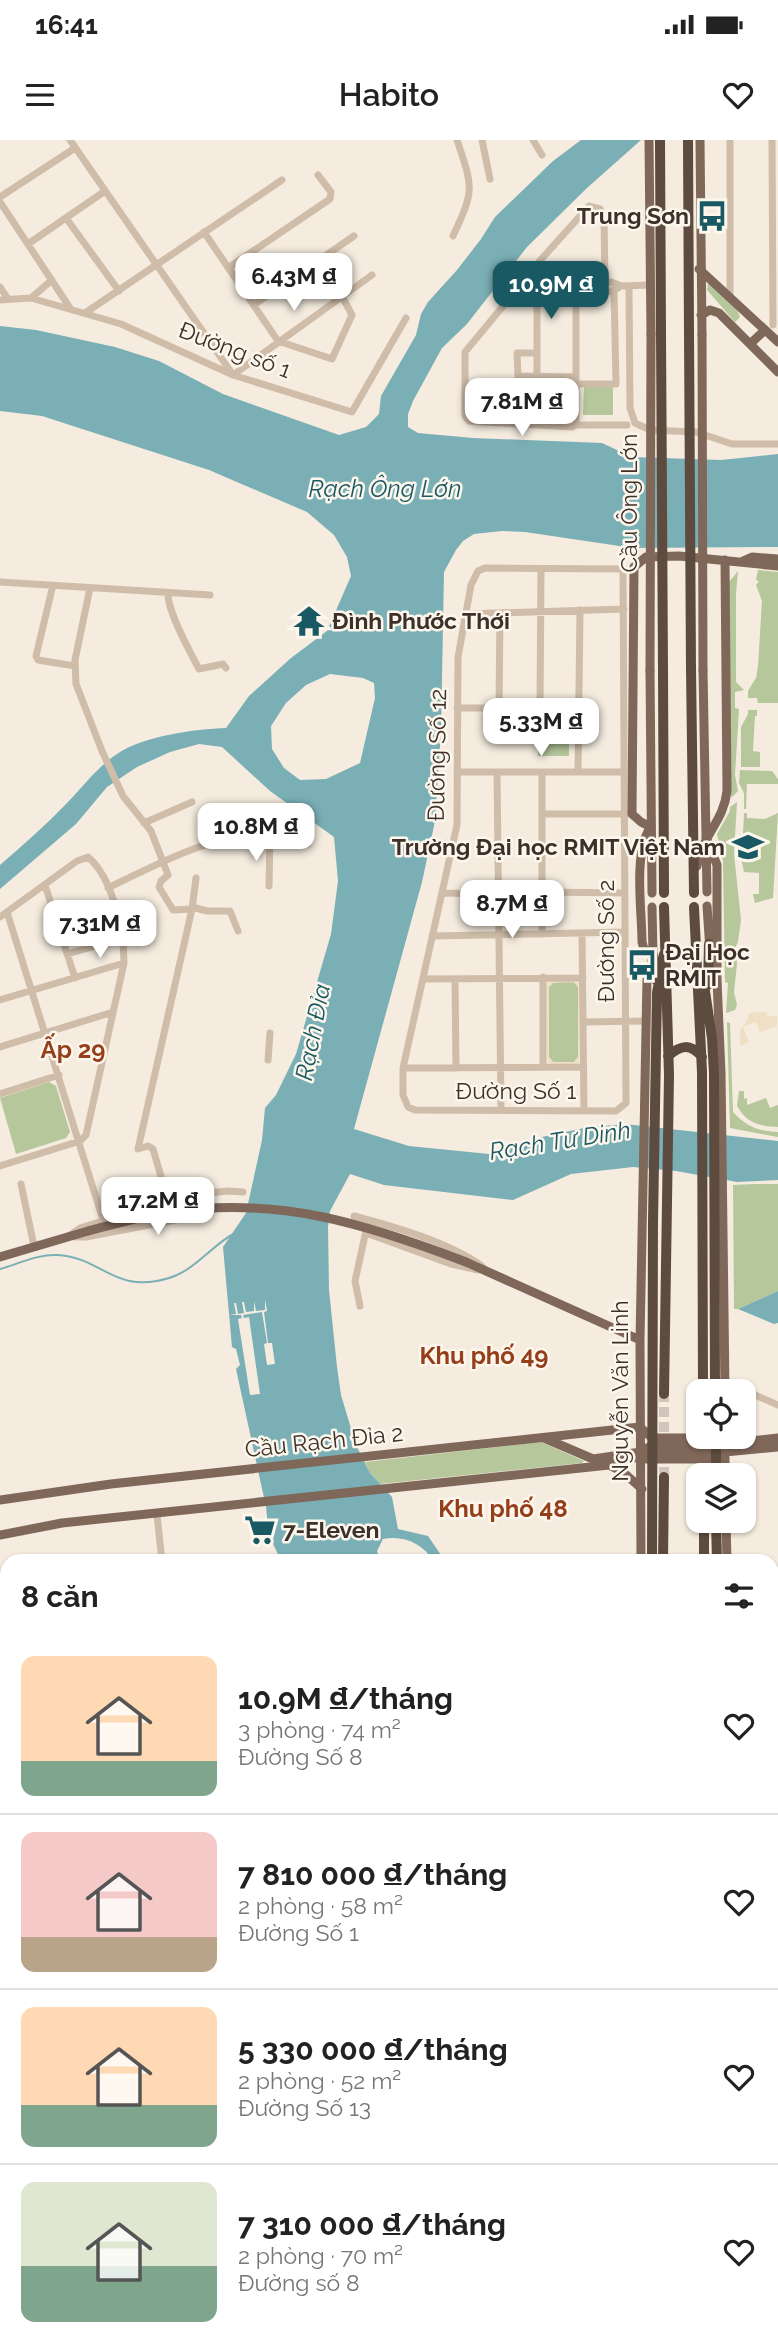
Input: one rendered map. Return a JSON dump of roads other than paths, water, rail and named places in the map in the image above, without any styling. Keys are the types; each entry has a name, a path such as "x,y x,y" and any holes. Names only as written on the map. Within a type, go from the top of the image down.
{"highway":[{"path":"656,334 655,152 660,140"},
{"path":"688,140 689,334 697,670 694,888"},
{"name":"Cầu Ông Lớn","path":"656,334 663,670 658,893"},
{"path":"648,1220 658,907"},
{"path":"694,907 702,1057"},
{"path":"709,944 707,995 712,1073 715,1379"},
{"path":"697,948 707,995"},
{"path":"658,955 669,1075 664,1394"},
{"path":"668,1056 678,1048 687,1046 702,1057 712,1073"},
{"name":"Nguyễn Văn Linh","path":"648,1220 648,1451 652,1554"},
{"path":"704,1379 713,1221"},
{"path":"663,1554 664,1477"},
{"path":"704,1533 704,1554"},
{"path":"716,1533 717,1554"}],"main road":[{"path":"649,140 655,152 651,285 656,334"},
{"path":"700,140 699,269 702,335 697,670 705,811 706,892"},
{"path":"699,269 730,297 772,327 778,342"},
{"path":"701,314 715,311 778,372"},
{"path":"750,344 772,327"},
{"name":"Cầu Ông Lớn","path":"651,797 650,671 656,334"},
{"path":"651,827 629,814 632,797 634,567 646,557 679,556 778,566"},
{"path":"743,561 752,557 778,559"},
{"path":"694,888 698,857 724,806 727,791 725,560"},
{"path":"632,797 651,797 651,827 658,893"},
{"path":"705,811 710,813 724,806"},
{"path":"651,827 641,858 642,942 644,949 658,955 647,979 646,1021 651,1075"},
{"path":"706,837 717,864 712,1073"},
{"path":"707,906 709,944 716,980"},
{"path":"0,1257 88,1231 170,1212 208,1208 267,1209 313,1214 359,1224 466,1262 640,1340"},
{"name":"Nguyễn Văn Linh","path":"641,1554 642,1489 648,1451 640,1427 640,1340 648,1220"},
{"path":"713,1221 724,1379"},
{"path":"640,1427 648,1451"},
{"name":"Cầu Rạch Đỉa 2","path":"0,1500 58,1490 640,1427"},
{"path":"543,1437 593,1459 686,1448"},
{"path":"756,1441 778,1438"},
{"path":"756,1447 778,1447"},
{"path":"0,1535 62,1523 609,1465 648,1451 686,1448"},
{"path":"609,1465 624,1472 642,1489"},
{"path":"726,1533 727,1554"}],"street":[{"path":"453,236 469,202 471,180 457,140"},
{"path":"482,140 490,179"},
{"path":"533,140 542,155"},
{"path":"730,140 730,297"},
{"path":"772,140 775,233 772,327"},
{"path":"71,308 0,200 74,143 233,374 372,275"},
{"path":"228,268 330,199 331,192 318,175"},
{"path":"85,313 282,180"},
{"path":"28,244 105,191"},
{"path":"605,282 603,211 589,206 537,264 517,279 514,293 465,352 465,415 467,420 572,427 627,425"},
{"path":"66,218 119,291"},
{"path":"204,232 278,341 332,359 352,315 342,296"},
{"path":"255,304 354,236"},
{"path":"537,264 537,377"},
{"path":"31,298 52,280"},
{"path":"537,283 605,282 622,287"},
{"path":"514,293 576,292 651,285"},
{"path":"0,287 4,300"},
{"path":"537,353 517,353 518,376 616,384 622,287"},
{"path":"622,287 630,408 635,423 650,430 696,432 732,444 778,444"},
{"path":"576,292 576,425"},
{"name":"Đường số 1","path":"4,300 31,298 121,324 233,374 352,412 405,318"},
{"name":"Đường Số 12","path":"405,1103 403,1068 457,825 458,657 471,585 478,571 485,568 541,569"},
{"path":"540,708 541,569"},
{"name":"Đường Số 2","path":"541,569 623,569 624,772 629,814 625,892 626,1103"},
{"path":"0,582 209,595"},
{"path":"53,585 36,656 38,660 75,666"},
{"path":"90,588 75,666 76,684 123,796 151,831 168,875 160,881 159,887 173,909 230,911 238,931"},
{"path":"168,593 167,600 174,620 199,669 223,664 226,667"},
{"path":"466,614 624,609"},
{"path":"578,772 580,610"},
{"path":"499,708 500,612"},
{"path":"457,708 579,708"},
{"path":"457,772 624,772"},
{"path":"497,772 501,1109"},
{"path":"542,772 542,934"},
{"path":"144,822 192,802"},
{"path":"542,814 629,814"},
{"path":"269,886 270,835"},
{"path":"108,888 163,861 228,838 270,835 308,844"},
{"path":"0,1166 80,1141 86,1135 124,964 124,938 108,888 95,863 88,857 77,861 4,915 46,1033 80,1141 103,1220"},
{"path":"169,1204 153,1149 148,1146 138,1149 192,908 196,878"},
{"path":"46,885 75,978"},
{"path":"542,892 625,892"},
{"path":"442,893 498,894"},
{"path":"432,936 625,932"},
{"path":"582,933 584,1111"},
{"path":"67,954 124,938"},
{"path":"0,1000 124,964"},
{"path":"543,977 543,1066"},
{"path":"423,979 583,978"},
{"path":"455,979 456,1068"},
{"path":"0,1047 113,1012"},
{"path":"583,1023 646,1021"},
{"path":"268,1060 271,1033"},
{"path":"403,1068 583,1068"},
{"path":"0,1094 59,1075"},
{"name":"Đường Số 1","path":"405,1103 415,1110 616,1111 626,1103"},
{"path":"20,1184 34,1246"},
{"path":"67,1237 80,1228 103,1220 221,1191 243,1192"},
{"path":"67,1237 86,1237 201,1215 205,1210 200,1196"},
{"path":"354,1216 456,1251 488,1271"},
{"path":"360,1306 355,1281 368,1220"},
{"path":"366,1233 460,1266 488,1271"},
{"path":"756,1398 778,1405"},
{"path":"157,1515 161,1554"}],"water":[{"path":"581,140 641,140 527,247 467,324 442,348 413,401 408,414 408,427 418,433 473,438 602,443 632,457 721,460 778,454 778,547 633,548 502,531 474,534 456,550 444,572 441,731 435,821 422,882 354,1129 409,1146 489,1154 542,1137 584,1128 625,1124 778,1141 778,1180 737,1182 676,1171 633,1167 571,1174 513,1200 384,1185 350,1174 330,1211 328,1227 329,1290 341,1395 356,1445 370,1473 392,1497 398,1529 428,1536 440,1554 428,1554 405,1539 390,1538 383,1539 378,1554 278,1554 269,1535 266,1507 236,1369 240,1365 236,1349 232,1347 223,1247 246,1213 262,1140 265,1108 276,1095 296,1054 331,934 338,881 334,837 270,791 222,747 199,744 170,752 137,767 107,787 76,824 0,889 0,865 117,754 155,738 226,728 249,696 291,658 327,631 351,576 347,557 334,535 307,512 209,470 42,416 0,411 0,326 36,330 115,347 159,361 223,394 339,435 366,427 379,414 381,396 416,335 421,314 428,302 457,270 495,217 553,161","holes":["330,674 363,678 374,683 375,698 360,763 326,779 300,780 284,768 272,749 271,726 286,703 306,685"]},
{"path":"778,1291 778,1323 774,1324 738,1309"}],"waterway":[{"path":"0,1269 35,1258 57,1255 86,1262 121,1279 150,1282 187,1270 235,1233"}],"tunnel":[{"path":"664,1394 664,1477"},
{"path":"703,1450 703,1463"}],"place":[{"name":"Trung Sơn","path":"712,216"},
{"name":"Đình Phước Thới","path":"309,621"},
{"name":"Trường Đại học RMIT Việt Nam","path":"748,847"},
{"name":"Đại Học RMIT","path":"642,965"},
{"name":"7-Eleven","path":"260,1530"}],"district":[{"name":"Ấp 29","path":"73,1050"},
{"name":"Khu phố 49","path":"484,1356"},
{"name":"Khu phố 48","path":"503,1509"}],"water label":[{"name":"Rạch Ông Lớn","path":"385,489"},
{"name":"Rạch Đỉa","path":"313,1032"},
{"name":"Rạch Tư Dinh","path":"560,1141"}]}
